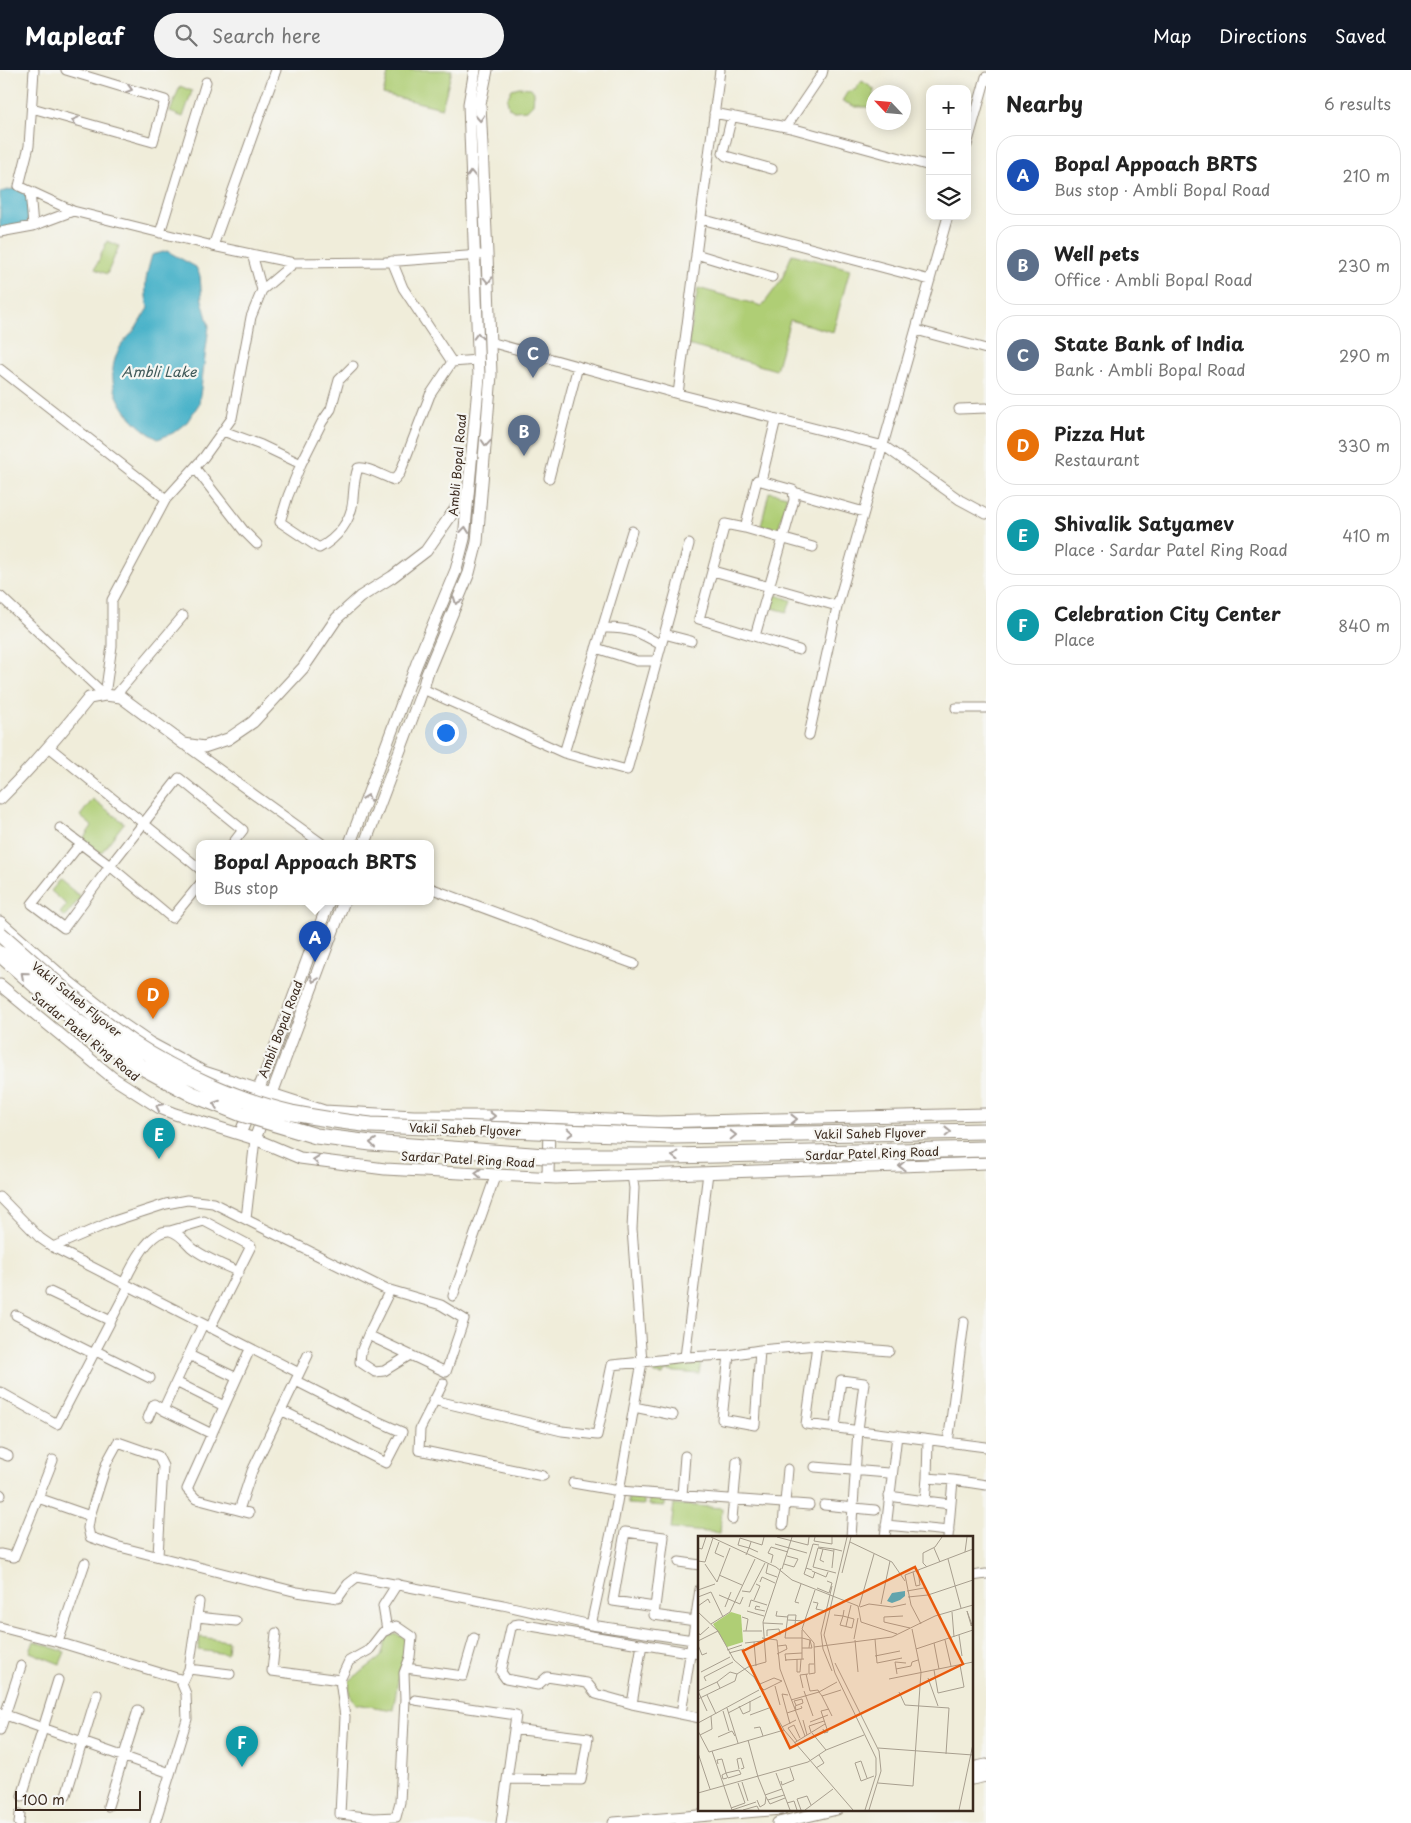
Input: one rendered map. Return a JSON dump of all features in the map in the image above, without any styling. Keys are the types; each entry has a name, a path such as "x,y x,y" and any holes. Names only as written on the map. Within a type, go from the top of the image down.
{"highway":[{"name":"Vakil Saheb Flyover","path":"0,934 80,1004 132,1043 174,1068 213,1086 290,1112 325,1119 371,1125 671,1136 986,1131"},
{"name":"Vakil Saheb Flyover","path":"0,954 74,1019 140,1066 192,1094 242,1114 316,1136 371,1144 545,1156 672,1156 986,1149"}],"street":[{"path":"34,70 29,146 19,186 73,211 213,246 294,262 392,261 487,254"},
{"path":"32,108 154,142 165,100 66,70"},
{"path":"213,246 276,70"},
{"name":"Ambli Bopal Road","path":"366,840 423,690 427,674 469,573 477,542 485,376 478,360 469,104 475,70"},
{"name":"Ambli Bopal Road","path":"351,840 417,664 456,570 464,539 490,342 480,104 487,70"},
{"path":"678,394 720,70"},
{"path":"786,127 823,70"},
{"path":"971,133 984,93 986,77"},
{"path":"160,233 206,82"},
{"path":"714,113 786,127 926,165"},
{"path":"732,116 723,153 726,156 772,169"},
{"path":"30,191 33,226"},
{"path":"0,232 33,226 73,211"},
{"path":"701,219 930,280"},
{"path":"809,735 837,606 947,220"},
{"path":"252,254 262,290"},
{"path":"696,254 772,277"},
{"path":"392,261 403,288 452,362"},
{"path":"110,696 112,600 166,499 194,468 232,418 251,317 262,290 294,262"},
{"path":"916,330 986,349"},
{"path":"490,342 678,394 884,446 960,500 986,514"},
{"path":"452,362 478,360"},
{"path":"354,366 339,380 331,409 300,464 280,522 319,548 329,543 345,525 353,500 353,482 358,468 366,467 379,475 394,480 400,473 430,395 452,362"},
{"path":"549,478 578,366"},
{"path":"0,369 166,499"},
{"path":"959,409 986,408"},
{"path":"761,481 776,419"},
{"path":"223,431 261,445 300,464"},
{"path":"194,468 244,532 257,544"},
{"path":"745,528 757,480 789,488 794,492 864,512"},
{"path":"184,744 204,747 228,739 253,722 303,668 337,618 360,597 392,577 426,551 470,490"},
{"path":"755,636 794,500 794,492"},
{"path":"800,650 699,619 725,524 813,547"},
{"path":"564,753 632,531"},
{"path":"423,690 564,753 606,766 627,770 689,544"},
{"path":"712,571 837,606"},
{"path":"0,596 110,696"},
{"path":"110,696 183,616"},
{"path":"602,628 630,629 662,645"},
{"path":"664,634 690,641"},
{"path":"596,648 624,659 645,662 657,661"},
{"path":"0,799 23,777 89,698 121,696 317,840"},
{"path":"956,708 986,708"},
{"path":"49,747 196,867"},
{"path":"80,844 32,904 64,928 110,866 180,778 243,830 235,840"},
{"path":"60,828 110,866 172,918 196,889"},
{"path":"434,889 634,964"},
{"name":"Ambli Bopal Road","path":"240,1134 327,905"},
{"name":"Ambli Bopal Road","path":"255,1139 342,905"},
{"path":"0,922 120,1023 150,1043 204,1072 324,1111 414,1116 658,1122 986,1114"},
{"name":"Sardar Patel Ring Road","path":"0,986 113,1078 160,1108 255,1139 300,1158 385,1168 548,1177 986,1163"},
{"path":"548,1177 549,1118"},
{"path":"246,1219 255,1139"},
{"path":"685,1357 708,1172"},
{"path":"453,1296 496,1174"},
{"path":"591,1625 619,1491 642,1362 632,1236 634,1188 632,1175"},
{"path":"0,1197 40,1238 53,1247 250,1349 359,1413 402,1432 386,1463 281,1410"},
{"path":"53,1247 111,1222 166,1204 187,1200 213,1203 390,1290 441,1305 464,1319 446,1372 368,1335"},
{"path":"0,1392 57,1424 111,1321 144,1246 159,1234 204,1221 252,1246 239,1272 189,1355 164,1410"},
{"path":"170,1232 185,1239 191,1247 204,1255 239,1272"},
{"path":"390,1290 368,1335 361,1352 360,1362 375,1372 384,1371 410,1355"},
{"path":"50,1292 111,1321"},
{"path":"16,1315 150,1378"},
{"path":"948,1443 964,1322"},
{"path":"433,1400 562,1430 597,1435 612,1365 817,1345 889,1351"},
{"path":"817,1345 806,1424 986,1447"},
{"path":"250,1349 187,1489 196,1499 250,1513"},
{"path":"729,1355 722,1419 755,1425 760,1350"},
{"path":"189,1355 237,1378"},
{"path":"239,1510 252,1471 308,1355"},
{"path":"835,1427 841,1380 864,1383 858,1430 851,1536"},
{"path":"176,1382 224,1406"},
{"path":"443,1384 433,1400 420,1429 418,1450 543,1476"},
{"path":"148,1418 154,1404 212,1434"},
{"path":"634,1407 673,1415"},
{"path":"885,1536 897,1435"},
{"path":"925,1502 928,1440"},
{"path":"158,1556 163,1466 158,1456 118,1442 107,1462 88,1528 90,1537 116,1546 297,1592 338,1598 348,1584 357,1577 503,1604 591,1625 696,1640"},
{"path":"682,1496 684,1456"},
{"path":"0,1554 14,1557 53,1460"},
{"path":"732,1519 737,1460"},
{"path":"816,1467 888,1473"},
{"path":"783,1525 788,1469"},
{"path":"927,1478 986,1485"},
{"path":"886,1525 948,1534 953,1480"},
{"path":"573,1483 619,1491 809,1505"},
{"path":"890,1496 950,1504"},
{"path":"38,1498 90,1516"},
{"path":"824,1505 875,1510"},
{"path":"655,1607 613,1600 625,1532 664,1538 654,1615 695,1620"},
{"path":"679,1562 698,1565"},
{"path":"58,1642 85,1563"},
{"path":"387,1630 383,1606 397,1584"},
{"path":"681,1714 695,1653 695,1620 698,1601"},
{"path":"182,1684 189,1669 199,1602"},
{"path":"197,1616 236,1621"},
{"path":"695,1653 520,1624 514,1625 511,1628 501,1672 506,1679 538,1685 547,1677 587,1683 596,1694 632,1704 698,1718"},
{"path":"396,1626 412,1637 410,1658 406,1668 404,1673 405,1699 400,1802 396,1817 375,1821 340,1814 345,1717 340,1680 349,1661 370,1650 382,1632 396,1626"},
{"path":"0,1627 58,1642 180,1680 186,1694 187,1719 154,1823"},
{"path":"276,1633 272,1671 340,1680"},
{"path":"406,1668 463,1676 474,1638"},
{"path":"632,1704 642,1644"},
{"path":"0,1730 2,1714 21,1666"},
{"path":"189,1669 230,1674"},
{"path":"22,1796 58,1680"},
{"path":"66,1795 97,1694"},
{"path":"415,1700 516,1715 501,1823"},
{"path":"108,1806 138,1710"},
{"path":"2,1714 170,1773"},
{"path":"507,1779 581,1780 588,1738 514,1729"},
{"path":"614,1823 779,1810"},
{"path":"778,1823 833,1810"}],"green space":[{"path":"389,70 452,70 442,108 383,94"},
{"path":"862,81 868,85 866,85 866,107 856,107 842,101 848,91 855,90"},
{"path":"180,86 192,91 183,117 170,112"},
{"path":"519,87 531,88 534,92 533,104 527,110 514,111 509,108 507,99 512,89"},
{"path":"107,241 119,246 107,274 95,269"},
{"path":"792,254 850,269 833,332 790,320 776,370 688,345 698,288 762,306 781,281"},
{"path":"769,492 787,496 778,530 761,526"},
{"path":"773,594 791,600 787,612 769,607"},
{"path":"93,799 124,823 101,853 83,839 92,826 80,816"},
{"path":"60,880 81,897 65,917 60,913 67,905 51,891"},
{"path":"701,1362 699,1374 665,1371 663,1375 654,1374 656,1365"},
{"path":"628,1496 644,1497 644,1505 628,1504"},
{"path":"649,1497 666,1498 665,1506 649,1505"},
{"path":"674,1504 722,1508 720,1533 671,1529"},
{"path":"395,1634 403,1637 407,1642 407,1658 400,1669 393,1710 356,1704 349,1693 349,1681 381,1657 387,1637"},
{"path":"200,1637 228,1641 227,1654 198,1650"},
{"path":"34,1641 65,1652 60,1664 30,1652"}],"water":[{"path":"17,188 29,197 31,215 25,226 0,231 0,192"},
{"name":"Ambli Lake","path":"167,251 196,267 200,276 202,300 209,326 199,404 187,422 173,433 158,439 136,423 127,413 115,389 113,376 114,363 119,349 136,328 148,308 146,281 152,255"}],"place":[{"name":"State Bank of India","path":"533,378"},
{"name":"Well pets","path":"524,456"},
{"name":"Bopal Appoach BRTS","path":"315,962"},
{"name":"Pizza Hut","path":"153,1019"},
{"name":"Shivalik Satyamev","path":"159,1159"},
{"name":"Celebration City Center","path":"242,1767"}]}
